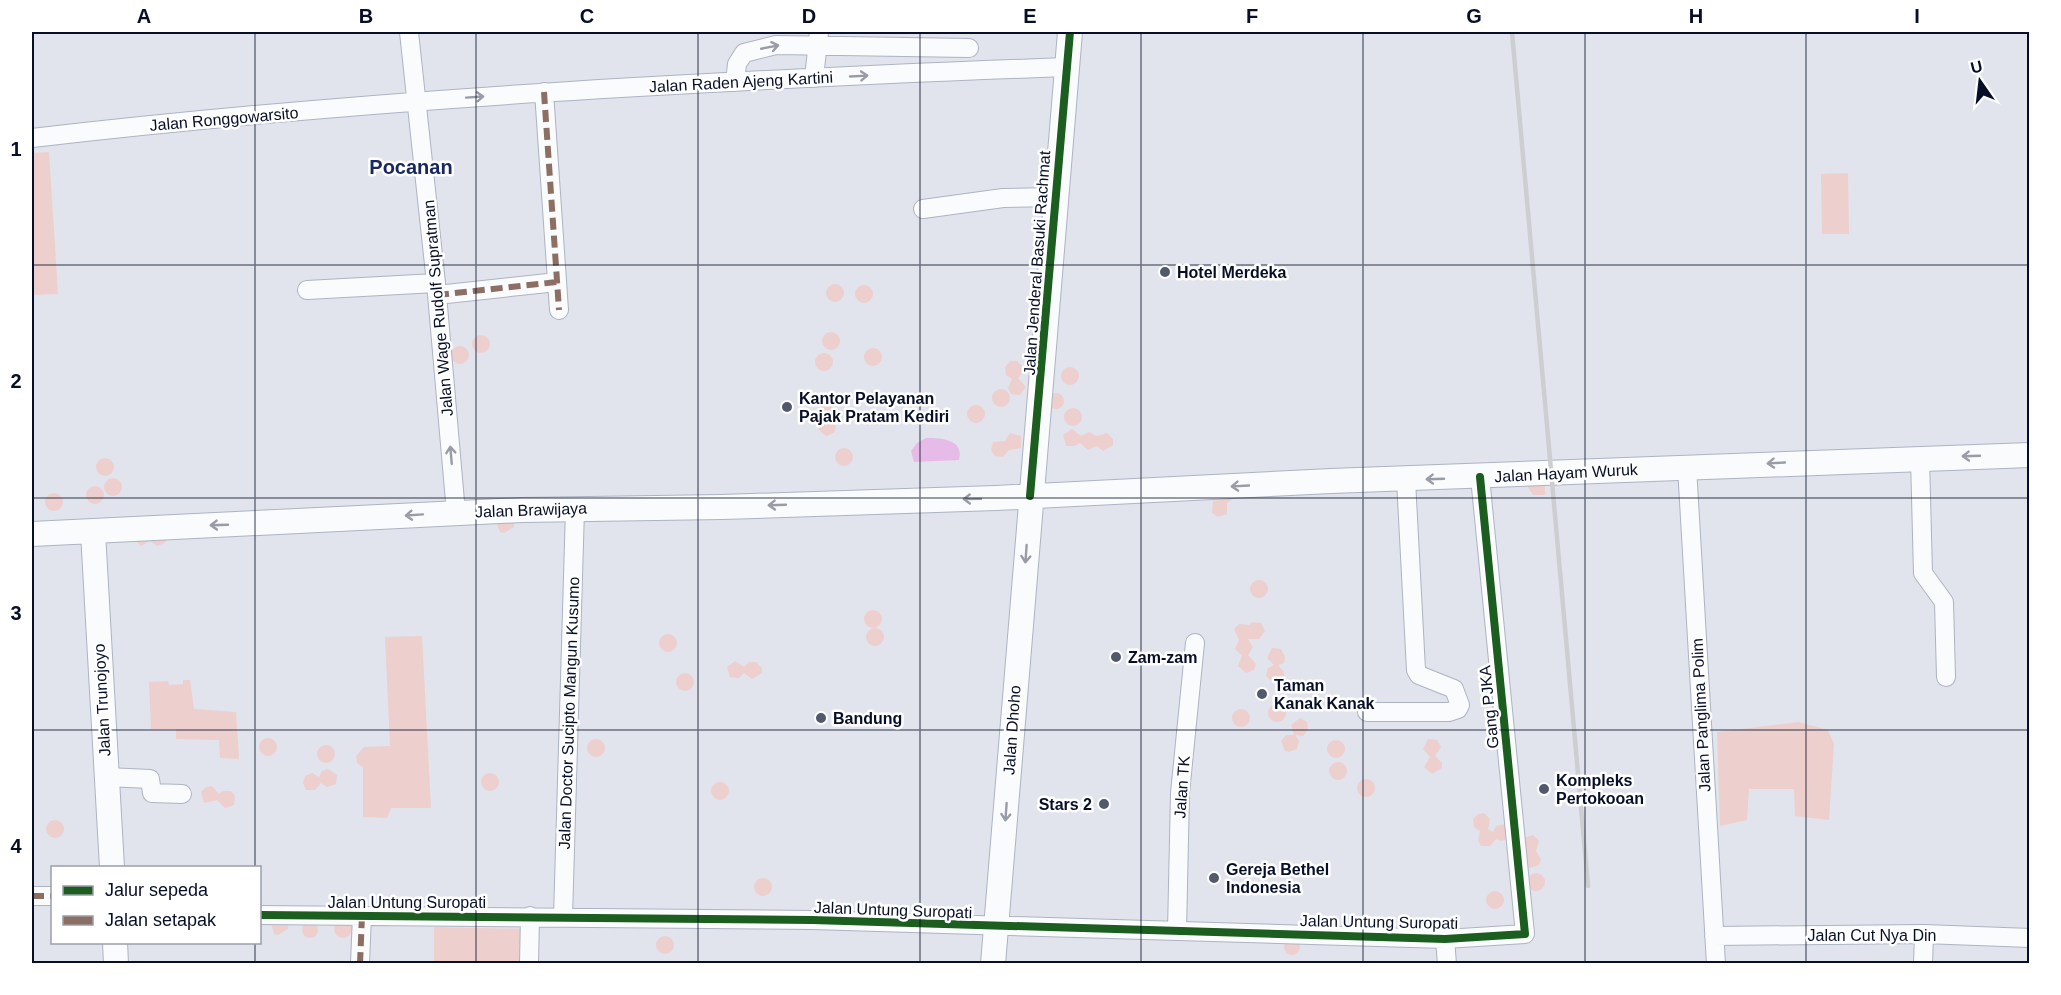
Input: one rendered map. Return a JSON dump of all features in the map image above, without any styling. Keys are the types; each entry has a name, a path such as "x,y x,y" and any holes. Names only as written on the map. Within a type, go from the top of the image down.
{"main road":[{"name":"Jalan Jenderal Basuki Rachmat","path":"1030,496 1070,32"},
{"name":"Jalan Hayam Wuruk","path":"1030,496 2030,454"},
{"name":"Jalan Brawijaya","path":"32,534 575,508 722,507 1030,496"},
{"name":"Jalan Dhoho","path":"993,963 1030,496"},
{"name":"Jalan Trunojoyo","path":"93,532 112,866"},
{"path":"115,944 116,963"}],"street":[{"name":"Jalan Wage Rudolf Supratman","path":"409,32 437,289 456,513"},
{"path":"814,78 819,38"},
{"path":"735,82 738,64 744,53 819,38 969,40 968,71"},
{"name":"Jalan Raden Ajeng Kartini","path":"417,101 735,82 1066,68"},
{"path":"544,92 559,310"},
{"name":"Jalan Ronggowarsito","path":"32,138 417,101"},
{"path":"923,208 991,199 1054,197"},
{"path":"307,290 437,289 557,282"},
{"path":"1920,458 1923,573 1944,602 1946,677"},
{"name":"Jalan Panglima Polim","path":"1687,467 1716,963"},
{"name":"Gang PJKA","path":"1480,477 1526,934"},
{"path":"1367,712 1449,712 1458,709 1460,705 1454,689 1419,675 1416,670 1406,480"},
{"name":"Jalan Doctor Sucipto Mangun Kusumo","path":"563,916 575,508"},
{"name":"Jalan TK","path":"1177,931 1180,793 1195,643"},
{"path":"106,777 150,779 152,793 182,794"},
{"path":"32,896 51,896"},
{"name":"Jalan Untung Suropati","path":"261,915 812,920 1445,939 1526,934"},
{"path":"360,963 362,915"},
{"path":"529,963 530,916"},
{"path":"1923,963 1924,934"},
{"name":"Jalan Cut Nya Din","path":"1714,936 1924,934 2030,938"},
{"path":"1445,939 1447,963"}],"shaded area":[{"path":"49,152 58,294 32,295 32,153"},
{"path":"1848,173 1849,234 1822,234 1821,174"},
{"path":"835,284 841,287 844,293 841,299 835,302 829,299 826,293 829,287"},
{"path":"864,285 870,288 873,294 870,300 864,303 858,300 855,294 858,288"},
{"path":"831,332 837,335 840,341 837,347 831,350 825,347 822,341 825,335"},
{"path":"481,335 487,338 490,344 487,350 481,353 475,350 472,344 475,338"},
{"path":"460,346 466,349 469,355 466,361 460,364 454,361 451,355 454,349"},
{"path":"873,348 879,351 882,357 879,363 873,366 867,363 864,357 867,351"},
{"path":"824,353 830,356 833,362 830,368 824,371 818,368 815,362 818,356"},
{"path":"1010,361 1017,361 1023,367 1018,378 1026,387 1020,395 1011,394 1008,388 1012,379 1006,375 1005,367"},
{"path":"1070,367 1076,370 1079,376 1076,382 1070,385 1064,382 1061,376 1064,370"},
{"path":"1001,389 1007,392 1010,398 1007,404 1001,407 995,404 992,398 995,392"},
{"path":"1056,393 1062,395 1064,401 1062,407 1056,409 1050,407 1048,401 1050,395"},
{"path":"826,401 835,408 830,418 836,427 834,433 826,436 818,429 823,419 817,408"},
{"path":"976,405 982,408 985,414 982,420 976,423 970,420 967,414 970,408"},
{"path":"1073,408 1079,411 1082,417 1079,423 1073,426 1067,423 1064,417 1067,411"},
{"path":"1072,429 1081,436 1089,432 1097,436 1107,433 1113,439 1113,445 1103,451 1097,446 1088,450 1080,443 1075,446 1066,446 1063,435"},
{"path":"1010,433 1021,436 1021,448 1009,450 1003,457 995,456 991,450 993,442 1005,441"},
{"path":"926,438 944,439 955,444 960,453 959,460 914,462 911,451 917,443"},
{"path":"844,448 850,451 853,457 850,463 844,466 838,463 835,457 838,451"},
{"path":"105,458 111,461 114,467 111,473 105,476 99,473 96,467 99,461"},
{"path":"113,478 119,481 122,487 119,493 113,496 107,493 104,487 107,481"},
{"path":"1524,481 1545,484 1545,495 1533,495"},
{"path":"95,486 101,489 104,495 101,501 95,504 89,501 86,495 89,489"},
{"path":"54,493 60,496 63,502 60,508 54,511 48,508 45,502 48,496"},
{"path":"1235,497 1227,503 1227,514 1218,517 1212,513 1213,501"},
{"path":"496,522 514,522 514,527 504,533 500,532"},
{"path":"167,537 165,543 157,546 150,541 141,546 133,538"},
{"path":"1259,580 1265,583 1268,589 1265,595 1259,598 1253,595 1250,589 1253,583"},
{"path":"873,610 879,613 882,619 879,625 873,628 867,625 864,619 867,613"},
{"path":"1252,622 1261,623 1265,631 1259,639 1248,639 1253,647 1248,655 1256,664 1254,670 1246,673 1238,666 1242,656 1235,649 1239,640 1234,629 1239,624 1249,625"},
{"path":"875,628 881,631 884,637 881,643 875,646 869,643 866,637 869,631"},
{"path":"668,634 674,637 677,643 674,649 668,652 662,649 659,643 662,637"},
{"path":"422,636 431,808 391,808 387,818 363,817 363,767 357,763 356,756 364,747 390,746 385,637"},
{"path":"1272,648 1281,649 1285,657 1284,663 1278,665 1284,672 1284,677 1274,683 1266,676 1268,668 1274,665 1267,658"},
{"path":"735,661 744,667 749,662 756,662 762,668 762,673 752,679 744,673 739,678 730,677 727,667"},
{"path":"685,673 691,676 694,682 691,688 685,691 679,688 676,682 679,676"},
{"path":"183,680 190,680 194,709 236,712 239,759 220,758 219,740 176,739 176,729 151,729 149,682 168,681 169,685 183,684"},
{"path":"1277,704 1283,707 1286,713 1283,719 1277,722 1271,719 1268,713 1271,707"},
{"path":"1241,709 1247,712 1250,718 1247,724 1241,727 1235,724 1232,718 1235,712"},
{"path":"1300,718 1307,722 1308,730 1303,736 1295,735 1299,741 1297,749 1285,751 1281,741 1286,735 1294,735 1291,725"},
{"path":"1798,722 1828,730 1834,744 1829,820 1795,816 1794,789 1749,789 1747,820 1720,826 1717,732"},
{"path":"268,738 274,741 277,747 274,753 268,756 262,753 259,747 262,741"},
{"path":"596,739 602,742 605,748 602,754 596,757 590,754 587,748 590,742"},
{"path":"1428,739 1437,740 1441,747 1435,756 1442,763 1442,768 1432,774 1424,767 1430,757 1423,749"},
{"path":"1336,740 1342,743 1345,749 1342,755 1336,758 1330,755 1327,749 1330,743"},
{"path":"326,745 332,748 335,754 332,760 326,763 320,760 317,754 320,748"},
{"path":"1338,762 1344,765 1347,771 1344,777 1338,780 1332,777 1329,771 1332,765"},
{"path":"328,769 337,775 336,784 327,787 321,783 315,790 306,790 303,783 305,776 312,773 319,777 322,771"},
{"path":"490,773 496,776 499,782 496,788 490,791 484,788 481,782 484,776"},
{"path":"1366,779 1372,782 1375,788 1372,794 1366,797 1360,794 1357,788 1360,782"},
{"path":"720,782 726,785 729,791 726,797 720,800 714,797 711,791 714,785"},
{"path":"212,786 219,794 223,791 231,791 235,796 234,805 225,808 217,800 204,803 201,792 206,787"},
{"path":"1484,813 1490,819 1488,829 1493,832 1496,826 1505,824 1510,839 1501,841 1496,839 1490,846 1481,846 1478,840 1480,831 1474,827 1473,819 1478,814"},
{"path":"55,820 61,823 64,829 61,835 55,838 49,835 46,829 49,823"},
{"path":"1533,835 1539,841 1536,851 1541,859 1539,865 1530,868 1526,867 1523,857 1526,852 1523,849 1524,838"},
{"path":"1536,873 1542,876 1545,882 1542,888 1536,891 1530,888 1527,882 1530,876"},
{"path":"763,878 769,881 772,887 769,893 763,896 757,893 754,887 757,881"},
{"path":"1495,891 1501,894 1504,900 1501,906 1495,909 1489,906 1486,900 1489,894"},
{"path":"343,920 349,923 352,929 349,935 343,938 337,935 334,929 337,923"},
{"path":"307,922 313,922 318,930 316,936 307,938 302,933 302,927"},
{"path":"271,923 288,923 288,929 278,935 274,934"},
{"path":"434,927 526,929 526,963 434,963"},
{"path":"665,936 671,939 674,945 671,951 665,954 659,951 656,945 659,939"},
{"path":"1289,939 1295,939 1300,947 1298,953 1289,955 1284,950 1284,944"}],"railway":[{"path":"1512,32 1588,886"}],"marked path":[{"path":"544,92 559,310"},
{"path":"437,295 557,282"},
{"path":"32,896 51,896"},
{"path":"360,964 362,915"}],"cycle path":[{"path":"1030,496 1070,32"},
{"path":"261,915 812,920 1445,939 1525,934 1480,477"}],"place":[{"name":"Hotel Merdeka","path":"1165,272"},
{"name":"Kantor Pelayanan Pajak Pratam Kediri","path":"787,407"},
{"name":"Zam-zam","path":"1116,657"},
{"name":"Taman Kanak Kanak","path":"1262,694"},
{"name":"Bandung","path":"821,718"},
{"name":"Kompleks Pertokooan","path":"1544,789"},
{"name":"Stars 2","path":"1104,804"},
{"name":"Gereja Bethel Indonesia","path":"1214,878"}],"district":[{"name":"Pocanan","path":"411,167"}]}
